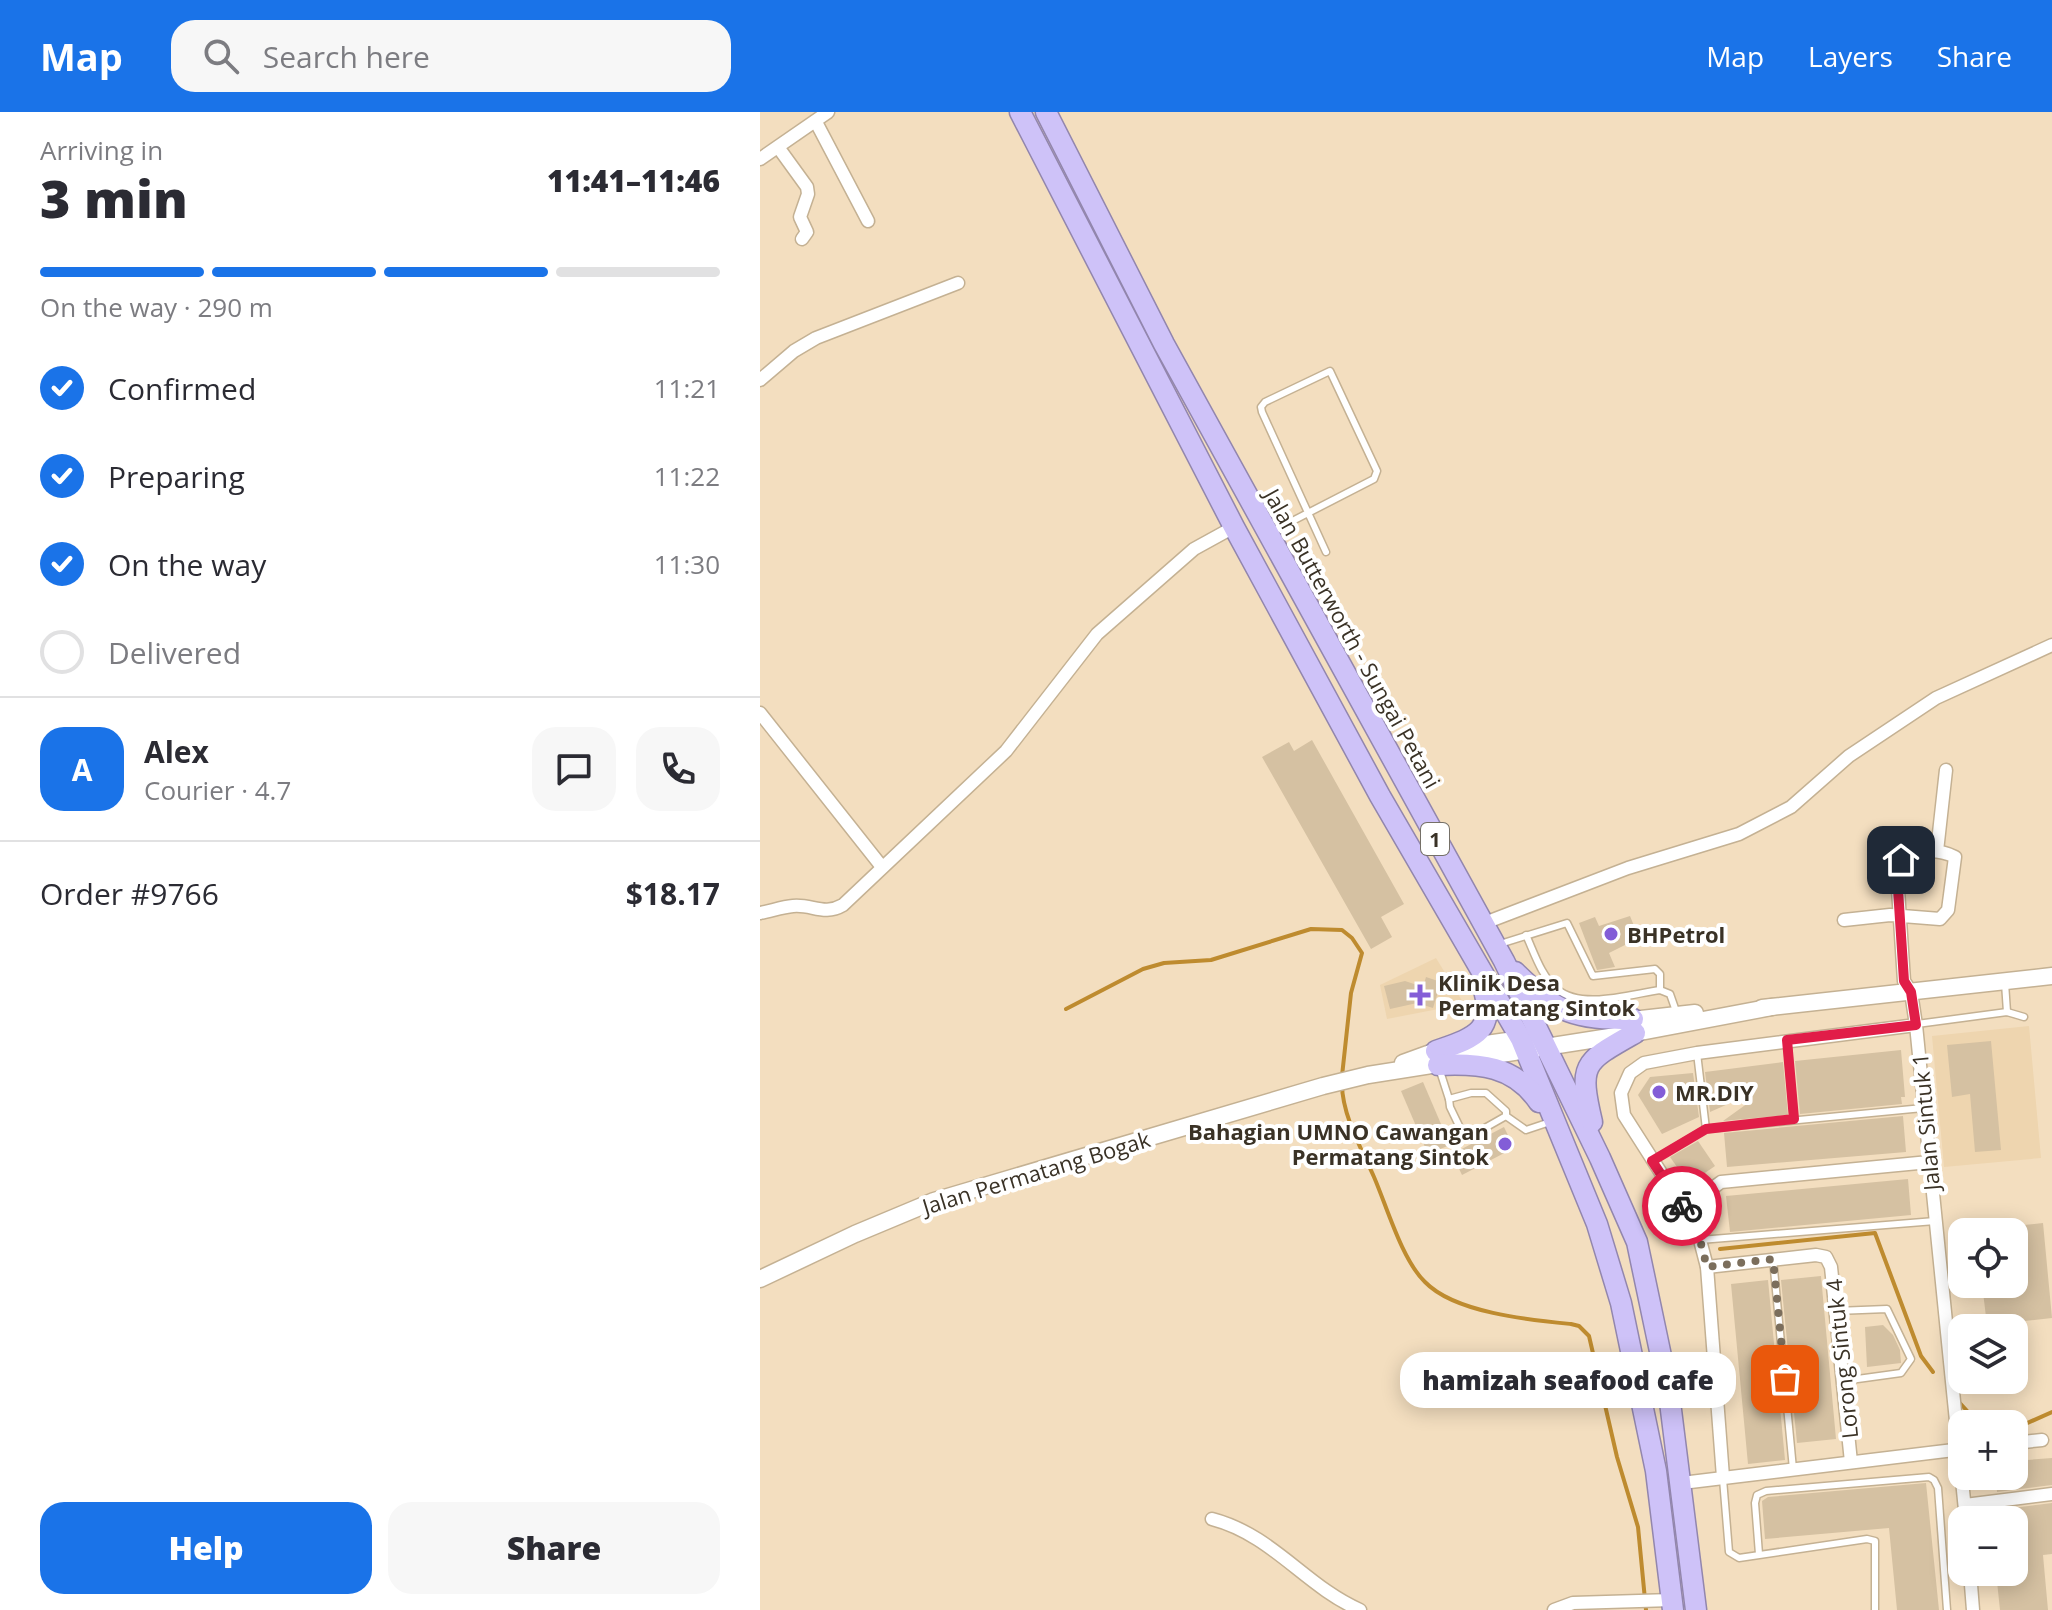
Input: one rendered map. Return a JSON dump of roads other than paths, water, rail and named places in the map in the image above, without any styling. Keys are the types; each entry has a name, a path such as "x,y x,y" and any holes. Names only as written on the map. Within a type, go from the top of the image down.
{"highway":[{"name":"Jalan Butterworth - Sungai Petani","path":"1020,112 1227,530 1474,957 1533,1042 1600,1158 1637,1242 1669,1394 1696,1610"},
{"name":"Jalan Butterworth - Sungai Petani","path":"1046,112 1157,330 1276,530 1499,954 1533,1042 1553,1121 1597,1224 1621,1303 1656,1471 1668,1604"},
{"path":"1499,954 1557,1008 1577,1016 1634,1026"},
{"path":"1437,1058 1472,1038 1487,1018 1489,1006 1474,957"},
{"path":"1600,1158 1583,1076 1599,1053 1634,1026"},
{"path":"1437,1058 1497,1067 1531,1090 1553,1121"}],"street":[{"path":"760,159 828,112"},
{"path":"816,122 868,221"},
{"path":"778,147 807,187 808,194 800,217 807,232 802,239"},
{"path":"760,380 794,351 816,338 958,283"},
{"path":"760,913 796,906 822,912 834,910 1006,751 1097,634 1194,549 1227,530"},
{"path":"1482,924 1628,868 1739,834 1791,807 1849,756 1936,698 2052,645"},
{"path":"760,713 882,867"},
{"path":"1844,920 1890,915 1940,919 1945,916 1956,862 1950,854 1937,851 1946,770"},
{"name":"Jalan Sintuk 1","path":"1937,851 1915,853 1901,860 1897,874 1904,981 1911,992 1916,1025 1957,1410"},
{"path":"1634,1026 1772,1007 2052,976"},
{"path":"1634,1026 1677,1014 1772,1007"},
{"path":"1723,1477 1707,1267 1700,1240 1684,1209 1624,1115 1621,1093 1630,1073 1644,1063 1787,1040 1916,1025"},
{"name":"Jalan Permatang Bogak","path":"760,1279 934,1201 1333,1084 1437,1058 1634,1026"},
{"path":"1684,1209 1721,1182 1929,1162"},
{"name":"Lorong Sintuk 4","path":"1773,1259 1816,1255 1826,1257 1831,1267 1851,1462"},
{"path":"1707,1267 1773,1259"},
{"path":"2028,1442 2042,1440"},
{"path":"1682,1483 1948,1451"},
{"name":"Jalan Sintuk 1","path":"1964,1490 1965,1505"},
{"path":"1965,1505 2052,1494"},
{"path":"1212,1519 1240,1526 1340,1602 1360,1610"},
{"path":"1971,1586 1973,1610"},
{"path":"1554,1610 1562,1605 1583,1602 1668,1604"}],"lane":[{"path":"1276,530 1308,513 1376,475 1359,430 1330,371 1261,407 1308,513 1326,552"},
{"path":"1499,954 1526,935 1567,923 1593,976 1655,969 1660,974 1660,990"},
{"path":"1526,935 1547,978 1569,996 1582,1000 1660,990 1670,994 1677,1014"},
{"path":"2005,983 2007,1012"},
{"path":"1916,1025 2007,1012 2024,1017"},
{"path":"1787,1040 1794,1119"},
{"path":"1697,1053 1706,1129"},
{"path":"1437,1058 1450,1107 1464,1136 1469,1137 1506,1116"},
{"path":"1449,1099 1471,1093 1486,1093 1506,1111 1506,1116 1526,1130 1553,1121"},
{"path":"1652,1161 1706,1129 1924,1108"},
{"path":"1700,1240 1935,1221"},
{"path":"1773,1259 1793,1469"},
{"path":"1836,1311 1887,1309 1911,1359 1901,1373 1843,1381"},
{"path":"1723,1477 1729,1552 1739,1558 1867,1539 1875,1541 1875,1610"},
{"path":"1759,1554 1757,1495 1766,1491 1929,1477 1938,1488 1947,1610"}],"waterway":[{"path":"1066,1009 1143,969 1164,963 1211,960 1311,929 1342,930 1362,953 1351,993 1342,1076"},
{"path":"1342,1084 1345,1108 1402,1247 1425,1282 1438,1293 1474,1308 1571,1324 1579,1326 1589,1336 1617,1457 1638,1527 1646,1610"},
{"path":"1720,1249 1875,1233 1921,1356 1933,1372"},
{"path":"1958,1401 1966,1410"},
{"path":"2028,1423 2052,1412"}],"place":[{"name":"BHPetrol","path":"1611,934"},
{"name":"Klinik Desa Permatang Sintok","path":"1420,995"},
{"name":"MR.DIY","path":"1659,1092"},
{"name":"Bahagian UMNO Cawangan Permatang Sintok","path":"1505,1144"},
{"name":"hamizah seafood cafe","path":"1785,1379"}]}
